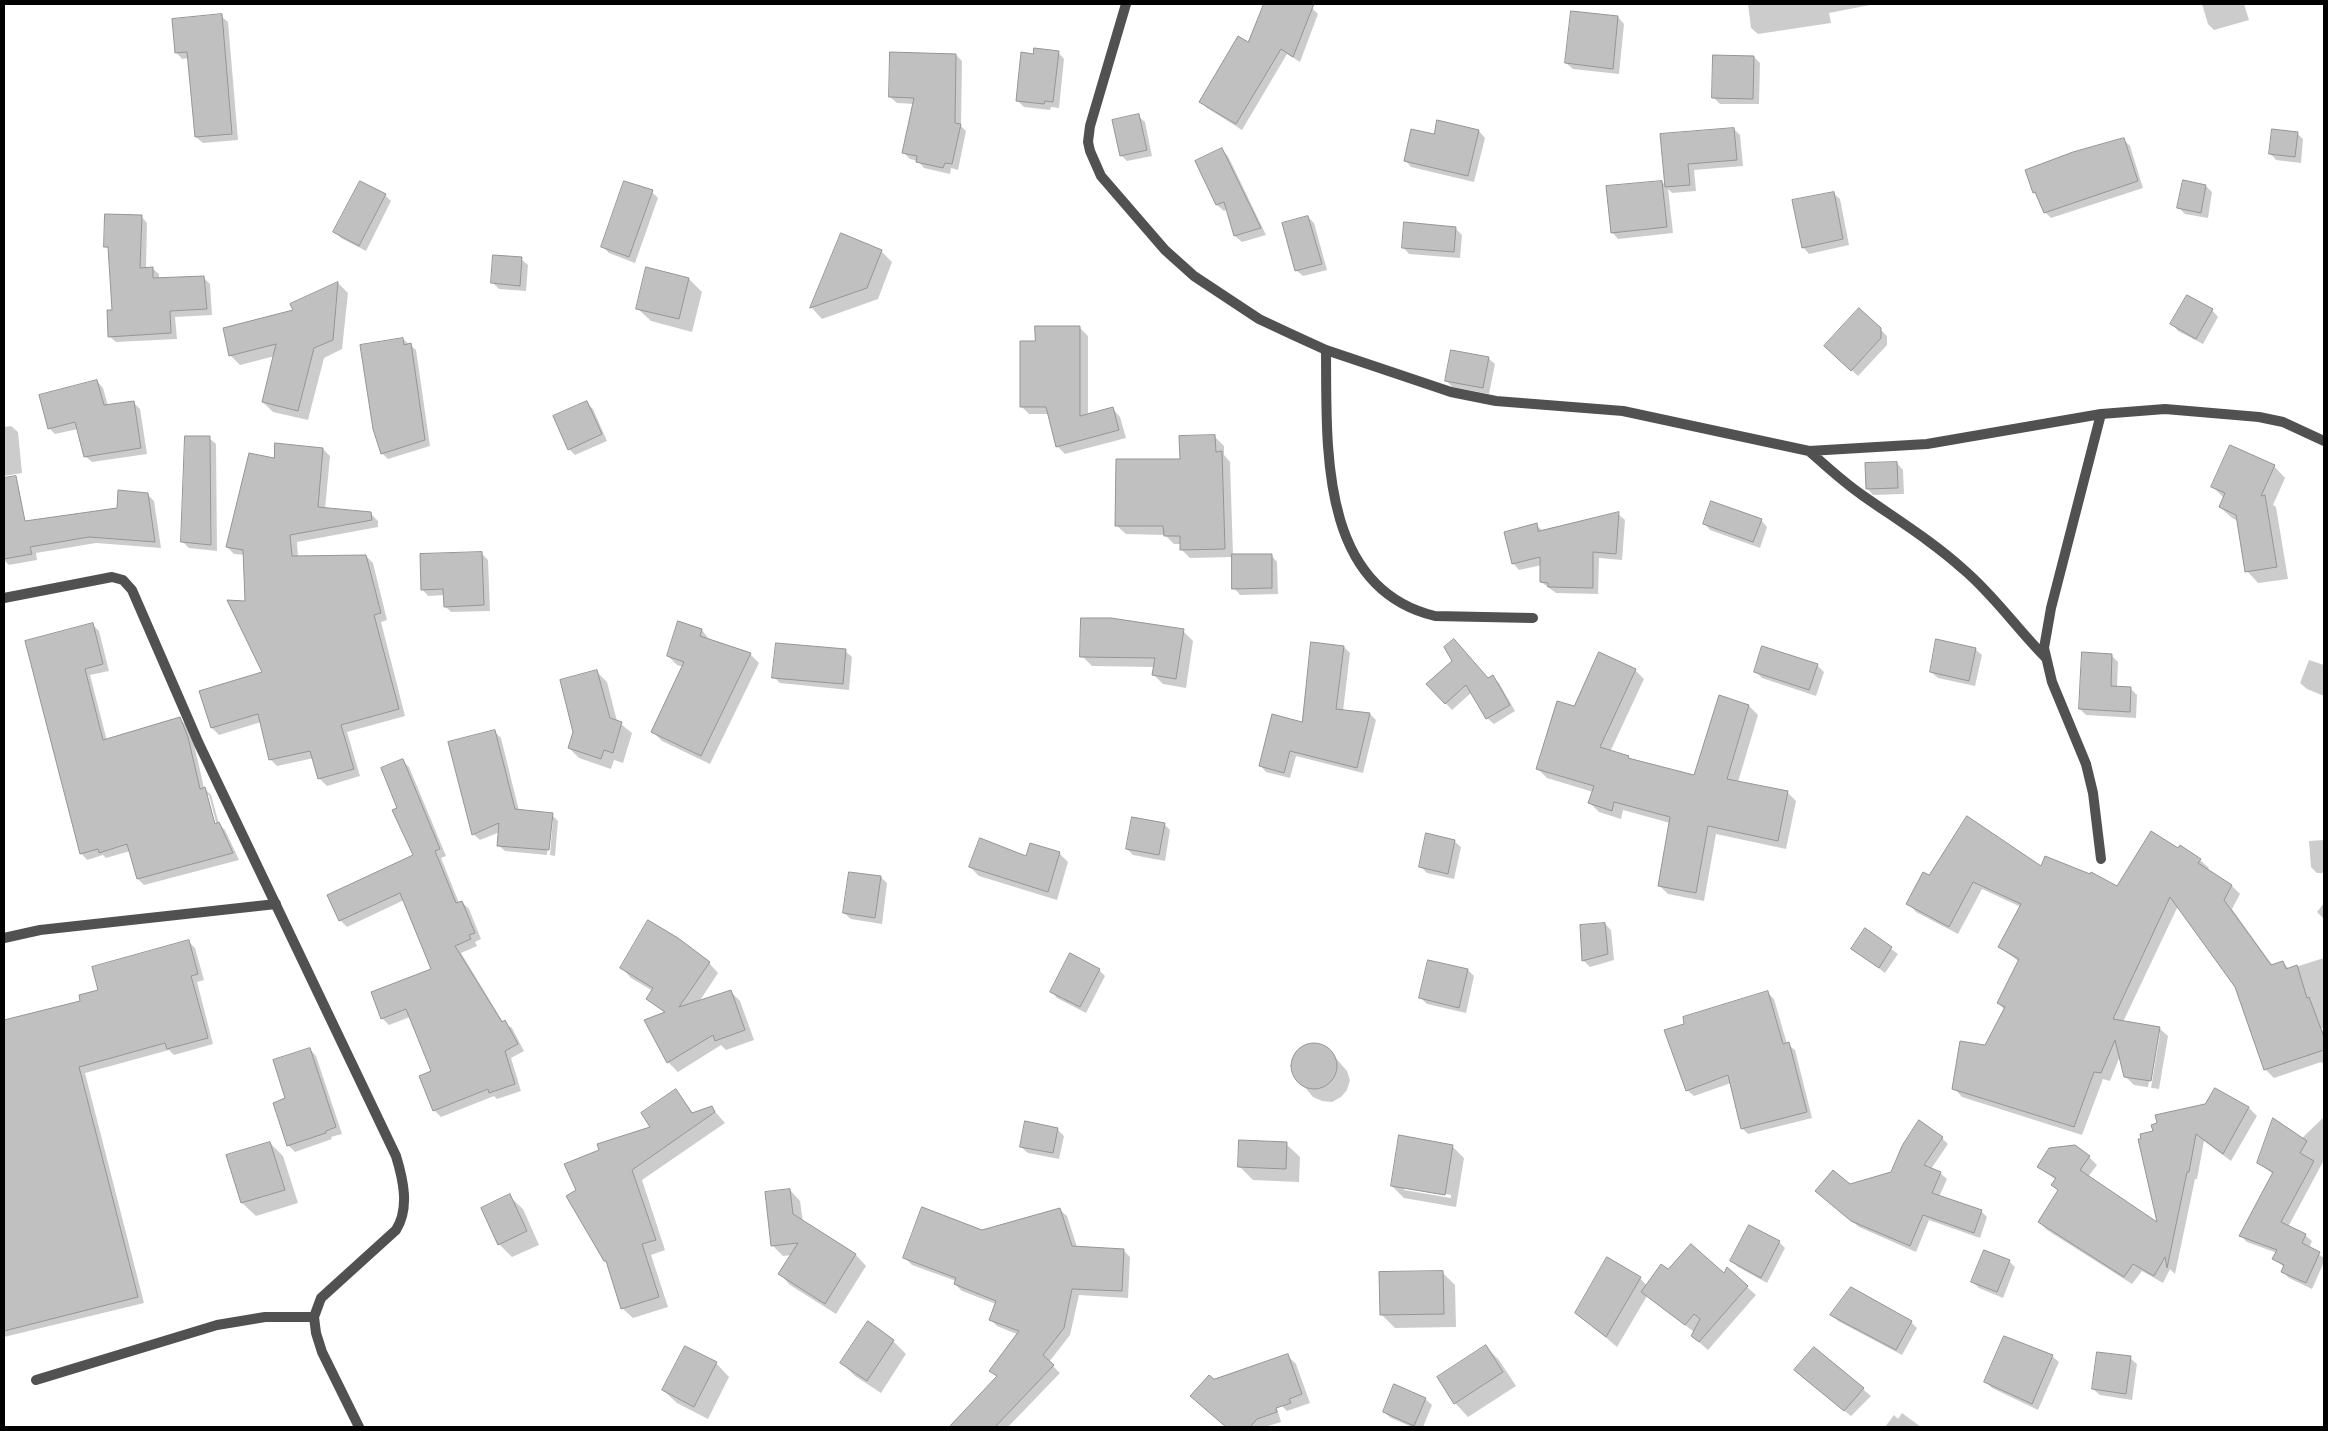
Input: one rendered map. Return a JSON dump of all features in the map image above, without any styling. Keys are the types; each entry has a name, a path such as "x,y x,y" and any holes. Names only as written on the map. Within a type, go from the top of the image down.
{"street":[{"path":"1126,4 1090,126 1089,145 1101,176 1158,243 1194,276 1259,319 1326,350 1398,376 1479,399 1623,411 1809,451 1934,443 2101,414 2165,409 2224,413 2283,422 2324,441"},
{"path":"1326,350 1329,456 1335,498 1347,541 1367,576 1390,597 1422,613 1435,616 1533,618"},
{"path":"2101,414 2051,608 2045,640 2046,658 2052,682 2086,764 2093,793 2101,859"},
{"path":"1809,451 1861,494 1895,517 1984,587 2046,658"},
{"path":"4,598 105,577 112,577 126,582 132,590 199,744 396,1156 404,1192 403,1211 396,1230 322,1298 314,1317 316,1333 322,1352 359,1427"},
{"path":"4,938 40,930 276,904"},
{"path":"36,1380 217,1325 265,1317 314,1317"}],"building":[{"path":"1264,4 1314,4 1293,57 1281,49 1236,124 1199,102 1238,36 1248,42"},
{"path":"1571,11 1618,16 1613,69 1565,63"},
{"path":"222,14 232,134 195,137 187,52 175,53 172,19"},
{"path":"1034,48 1059,51 1053,102 1045,101 1044,104 1016,101 1021,52 1033,54"},
{"path":"890,52 956,54 955,123 961,124 952,164 945,163 943,168 916,162 917,156 902,153 914,98 889,97"},
{"path":"1713,55 1754,56 1753,99 1712,98"},
{"path":"1139,114 1147,150 1120,156 1112,120"},
{"path":"1437,120 1479,130 1468,176 1404,161 1411,129 1434,134"},
{"path":"1734,128 1737,160 1688,164 1690,185 1665,187 1660,134"},
{"path":"2272,129 2298,132 2295,157 2269,154"},
{"path":"2124,138 2138,181 2044,213 2035,192 2033,193 2025,170 2073,152"},
{"path":"1222,148 1261,228 1234,236 1224,202 1216,205 1195,161"},
{"path":"2183,180 2206,185 2201,213 2177,208"},
{"path":"360,181 386,194 359,246 333,232"},
{"path":"624,181 653,190 629,257 601,247"},
{"path":"1662,181 1667,227 1611,233 1606,186"},
{"path":"1834,192 1843,239 1802,248 1792,200"},
{"path":"105,214 142,215 140,268 153,267 153,278 204,276 207,309 170,311 171,333 108,337 107,310 112,310 108,247 104,247"},
{"path":"1308,216 1322,264 1295,271 1282,223"},
{"path":"1404,222 1456,227 1454,252 1402,248"},
{"path":"841,233 882,250 867,288 810,308"},
{"path":"493,255 522,257 520,286 491,283"},
{"path":"646,267 689,278 679,319 636,309"},
{"path":"338,282 333,340 314,348 298,411 262,402 276,344 229,356 223,328 293,310 290,304"},
{"path":"2187,295 2213,309 2196,339 2170,324"},
{"path":"1859,308 1881,328 1881,338 1851,371 1824,346"},
{"path":"1035,326 1080,326 1080,416 1113,407 1119,430 1056,447 1046,407 1020,407 1020,341 1035,341"},
{"path":"403,338 404,345 411,343 425,440 381,454 373,429 360,345"},
{"path":"1451,350 1489,357 1483,388 1445,381"},
{"path":"97,380 104,405 134,401 141,448 84,457 75,422 48,429 39,395"},
{"path":"587,401 602,434 568,450 553,416"},
{"path":"1215,435 1216,452 1222,451 1225,549 1180,550 1180,536 1164,536 1163,526 1115,526 1116,459 1180,459 1179,436"},
{"path":"185,436 210,436 211,545 181,542"},
{"path":"275,443 323,448 318,507 371,512 372,520 290,535 292,556 366,555 381,613 374,615 399,709 341,725 354,769 318,779 310,751 269,760 258,714 211,728 199,691 262,672 227,600 245,601 243,550 226,547 249,453 274,458"},
{"path":"2230,445 2275,465 2261,496 2265,495 2277,567 2245,572 2236,515 2219,507 2225,493 2211,487"},
{"path":"1897,462 1898,488 1866,489 1865,463"},
{"path":"16,476 25,521 117,508 118,490 148,493 155,542 89,537 30,547 32,554 4,559 4,478"},
{"path":"1711,501 1762,519 1753,542 1703,524"},
{"path":"1619,512 1616,554 1593,552 1593,588 1548,587 1548,583 1540,582 1540,557 1512,564 1504,532 1537,523 1538,531"},
{"path":"482,552 484,605 444,607 443,589 421,590 420,554"},
{"path":"1232,554 1272,554 1272,588 1232,589"},
{"path":"1081,618 1111,618 1184,629 1176,679 1152,675 1155,658 1080,657"},
{"path":"678,621 702,629 700,636 751,653 701,756 651,732 684,662 667,656"},
{"path":"93,623 103,664 85,669 103,740 180,717 188,737 200,789 205,787 215,824 219,822 233,853 137,879 127,844 99,853 98,849 80,854 25,641"},
{"path":"1454,639 1488,678 1493,675 1510,705 1486,719 1466,685 1445,704 1426,684 1452,661 1444,647"},
{"path":"1936,639 1976,648 1969,681 1930,672"},
{"path":"1311,642 1344,646 1336,709 1370,713 1357,768 1290,751 1284,773 1259,766 1272,714 1302,722"},
{"path":"776,643 846,649 843,684 772,678"},
{"path":"1762,646 1818,664 1809,690 1754,672"},
{"path":"1599,652 1636,669 1600,747 1629,756 1628,758 1694,775 1719,695 1749,705 1727,779 1788,791 1778,841 1708,826 1696,893 1658,886 1670,817 1614,802 1612,811 1588,803 1594,786 1536,769 1557,701 1574,706"},
{"path":"2082,652 2112,654 2111,686 2131,687 2130,712 2079,709"},
{"path":"597,670 610,718 622,722 613,753 604,750 601,759 568,748 573,732 560,680"},
{"path":"495,730 515,809 553,813 549,850 497,846 499,823 472,835 448,742"},
{"path":"403,759 440,849 435,851 456,903 462,901 475,933 469,935 471,939 455,946 502,1022 505,1020 518,1044 505,1051 515,1084 489,1093 488,1089 433,1111 419,1076 431,1071 406,1009 381,1019 371,992 431,969 400,893 339,921 327,895 413,855 392,810 397,808 381,768"},
{"path":"1967,816 2041,866 2045,856 2090,874 2091,872 2117,886 2151,831 2178,848 2180,845 2201,859 2198,863 2232,885 2224,900 2271,965 2283,961 2286,969 2297,965 2307,998 2309,997 2324,1037 2324,1050 2264,1070 2235,987 2170,897 2113,1019 2160,1027 2151,1081 2124,1077 2115,1040 2101,1073 2094,1072 2074,1127 1952,1089 1960,1041 1985,1045 2005,1007 1997,1003 2019,959 1998,947 2021,904 1973,882 1949,927 1906,904 1923,872 1929,875"},
{"path":"1132,817 1165,823 1159,855 1126,849"},
{"path":"1426,833 1455,840 1448,874 1419,867"},
{"path":"980,838 1026,856 1030,843 1060,852 1048,892 969,867"},
{"path":"849,872 881,876 875,918 843,913"},
{"path":"648,920 678,938 710,962 679,1007 731,990 745,1030 715,1041 713,1035 667,1063 644,1020 665,1012 646,999 653,988 620,968"},
{"path":"1605,923 1608,954 1582,961 1580,925"},
{"path":"1865,928 1892,947 1879,968 1851,949"},
{"path":"189,940 198,974 191,976 208,1038 167,1049 165,1043 79,1067 138,1297 4,1331 4,1020 80,1001 79,995 98,990 92,967"},
{"path":"1070,953 1100,969 1080,1007 1050,992"},
{"path":"1428,960 1468,969 1459,1008 1419,998"},
{"path":"1768,991 1783,1044 1789,1042 1807,1112 1741,1129 1728,1075 1686,1091 1664,1030 1684,1024 1683,1017"},
{"path":"1314,1043 1327,1047 1333,1053 1337,1066 1333,1079 1327,1085 1314,1089 1301,1085 1295,1079 1291,1066 1295,1053 1301,1047"},
{"path":"310,1048 336,1127 326,1131 326,1133 287,1146 273,1103 285,1098 273,1060"},
{"path":"2215,1088 2249,1107 2223,1154 2196,1134 2167,1268 2165,1257 2154,1276 2133,1264 2124,1277 2038,1222 2058,1190 2051,1185 2056,1178 2037,1167 2049,1148 2075,1145 2090,1156 2080,1170 2157,1222 2138,1139 2141,1139 2140,1134 2153,1131 2151,1125 2157,1123 2155,1115 2205,1104"},
{"path":"676,1089 692,1113 712,1106 715,1112 632,1170 656,1240 642,1244 659,1297 621,1309 606,1261 604,1261 566,1196 576,1190 564,1164 599,1150 597,1144 650,1127 641,1113"},
{"path":"2273,1118 2307,1141 2300,1153 2314,1161 2281,1222 2306,1234 2302,1243 2320,1252 2306,1283 2281,1272 2284,1265 2272,1259 2277,1250 2239,1236 2273,1172 2257,1163"},
{"path":"1919,1120 1943,1137 1924,1165 1941,1172 1932,1193 1982,1210 1974,1233 1923,1215 1910,1246 1851,1221 1815,1191 1833,1170 1850,1184 1891,1172 1902,1146"},
{"path":"1025,1121 1058,1128 1053,1153 1020,1147"},
{"path":"1399,1135 1453,1145 1445,1195 1391,1186"},
{"path":"1239,1140 1287,1142 1286,1169 1238,1167"},
{"path":"270,1142 285,1190 241,1203 226,1155"},
{"path":"790,1189 793,1214 856,1254 825,1304 778,1274 798,1243 771,1246 765,1192"},
{"path":"510,1194 527,1231 498,1245 481,1208"},
{"path":"922,1207 982,1230 1060,1208 1072,1246 1124,1249 1122,1291 1072,1289 1064,1328 1043,1355 1054,1365 995,1427 949,1427 997,1376 989,1371 1019,1331 989,1320 996,1301 954,1284 956,1278 903,1258"},
{"path":"1749,1225 1780,1241 1761,1278 1730,1261"},
{"path":"1691,1244 1724,1273 1727,1267 1748,1286 1699,1342 1691,1336 1700,1319 1694,1314 1685,1325 1641,1292 1661,1264 1668,1269"},
{"path":"1984,1250 2010,1260 1997,1292 1971,1282"},
{"path":"1607,1257 1641,1277 1606,1337 1575,1313"},
{"path":"1443,1271 1444,1314 1380,1315 1379,1272"},
{"path":"1851,1287 1912,1321 1896,1350 1830,1315"},
{"path":"868,1321 894,1340 867,1381 840,1363"},
{"path":"2004,1336 2053,1355 2032,1404 1984,1382"},
{"path":"1486,1345 1503,1372 1454,1404 1437,1377"},
{"path":"685,1346 717,1362 694,1407 662,1390"},
{"path":"1814,1347 1864,1388 1844,1411 1794,1370"},
{"path":"2097,1352 2131,1356 2126,1394 2092,1389"},
{"path":"1288,1354 1302,1394 1289,1399 1291,1403 1276,1408 1277,1412 1257,1419 1250,1427 1226,1427 1190,1396 1209,1375 1214,1379"},
{"path":"1394,1384 1426,1398 1414,1426 1383,1412"}]}
